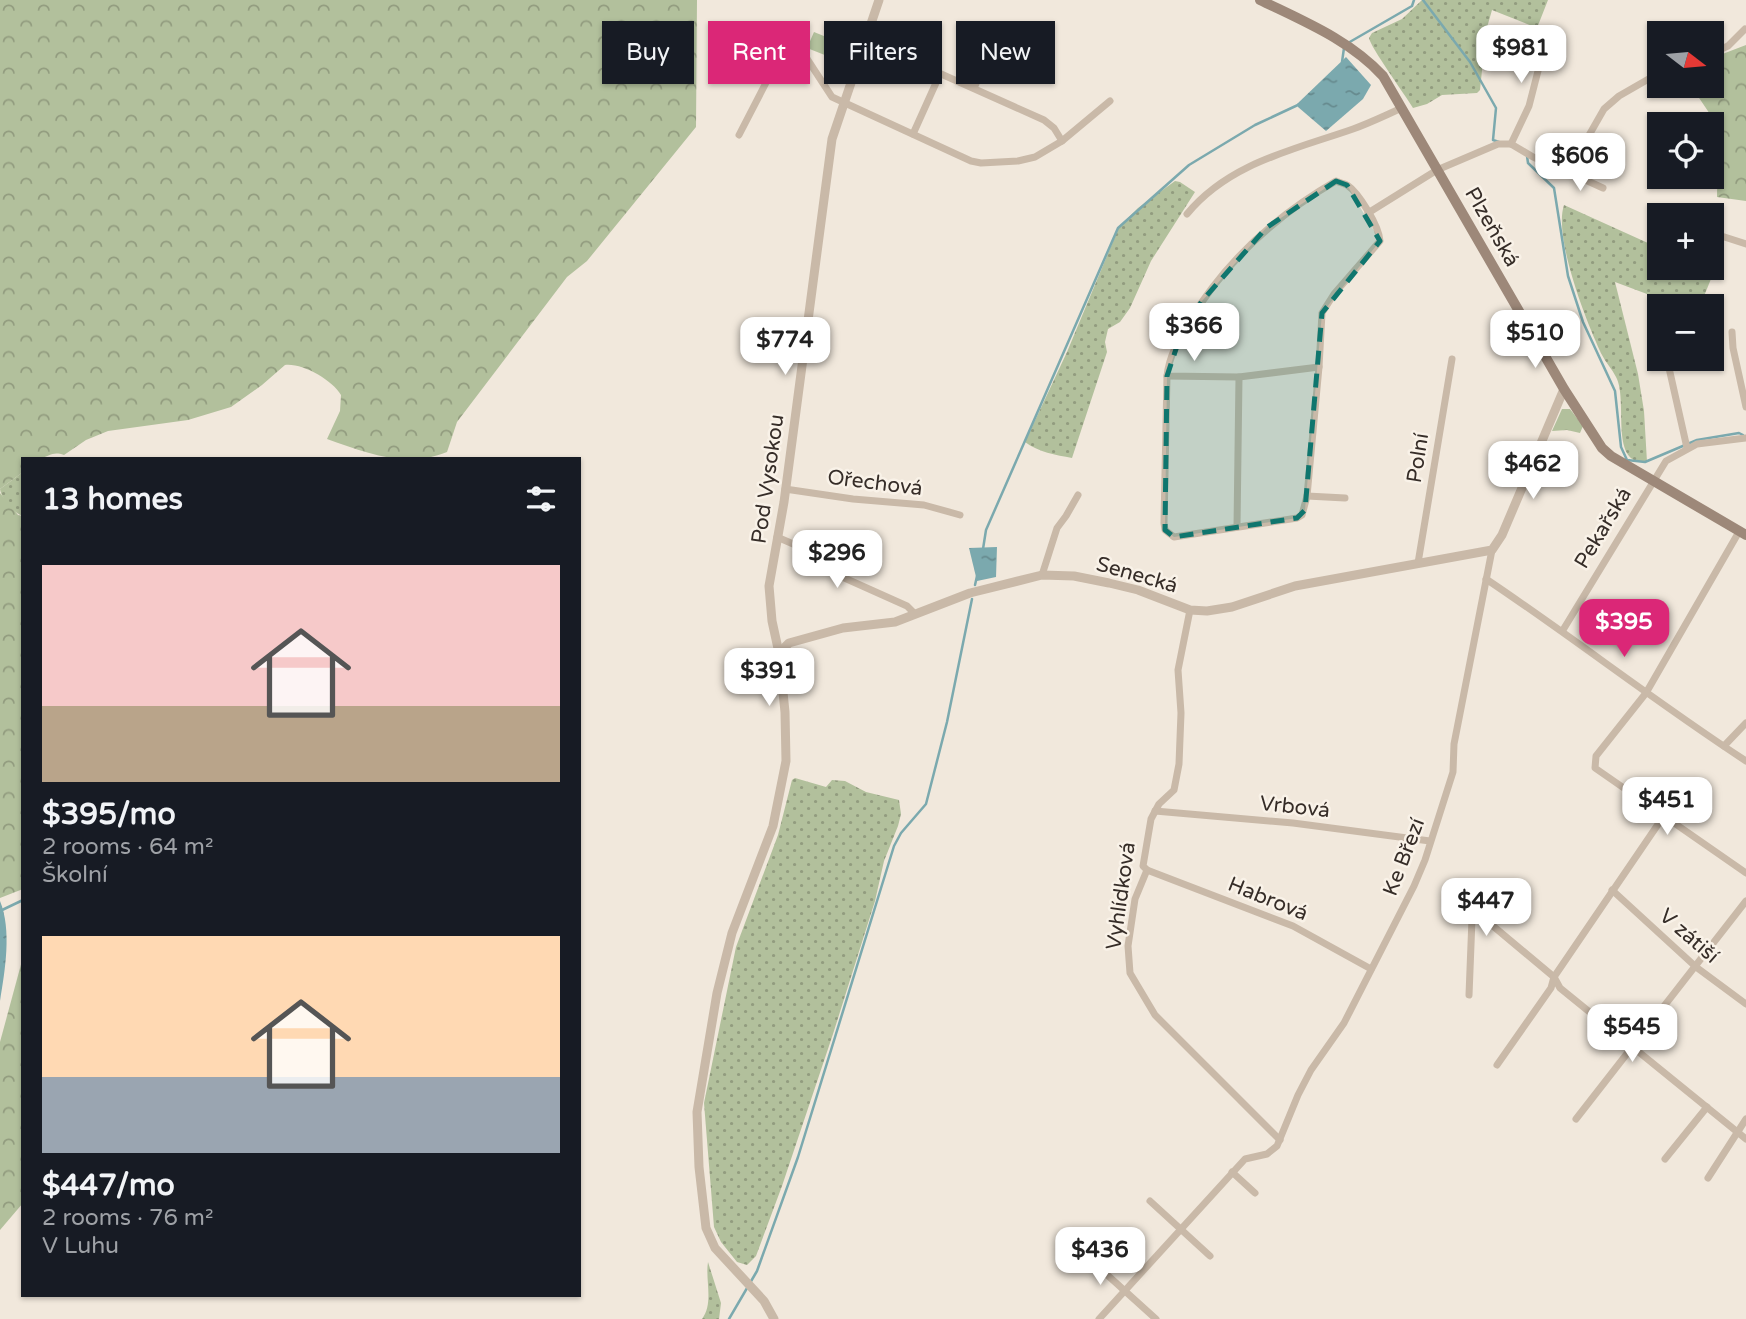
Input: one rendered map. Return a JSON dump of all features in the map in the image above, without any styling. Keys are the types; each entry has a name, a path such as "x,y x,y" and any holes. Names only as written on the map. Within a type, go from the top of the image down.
{"main road":[{"name":"Plzeňská","path":"1260,0 1278,4 1353,48 1383,76 1564,389 1602,449 1744,532"}],"street":[{"name":"Pod Vysokou","path":"774,1319 764,1301 715,1248 706,1228 696,1112 717,993 732,933 773,826 786,761 785,712 769,586 785,489 832,139 879,0"},
{"path":"1724,48 1745,29"},
{"path":"1511,144 1529,106 1548,32"},
{"path":"739,135 789,40 796,41 832,97 971,161 981,163 1035,157 1062,141 1110,101"},
{"path":"942,75 1044,120 1054,128 1062,141"},
{"path":"1568,172 1604,109 1619,96 1647,80"},
{"path":"913,134 936,84"},
{"path":"974,88 976,84"},
{"path":"1187,214 1209,190 1233,174 1298,146 1352,130 1402,108"},
{"path":"1368,213 1437,170 1498,144 1511,144 1533,157 1603,188"},
{"path":"1336,181 1347,185 1368,213 1379,232 1380,241 1334,294 1322,313 1305,510 1297,518 1174,537 1165,530 1168,365 1202,301 1233,261 1266,228 1306,198 1336,181"},
{"path":"1724,237 1746,244"},
{"path":"1732,332 1746,407"},
{"name":"Polní","path":"1418,564 1452,359"},
{"path":"1167,376 1239,377 1319,367"},
{"path":"1670,371 1687,448 1702,443 1746,438"},
{"path":"1237,527 1239,377"},
{"path":"1492,550 1502,535 1564,389"},
{"name":"Pekařská","path":"1563,630 1653,480 1666,461 1687,448"},
{"name":"Ořechová","path":"785,489 853,499 924,505 960,515"},
{"path":"1042,575 1057,528 1078,495"},
{"path":"1307,496 1345,498"},
{"path":"1744,532 1646,693 1596,756 1595,768 1746,873"},
{"path":"778,537 807,550 840,576 906,606 914,613"},
{"name":"Senecká","path":"779,653 789,643 843,628 895,622 970,593 1042,575 1074,576 1109,583 1138,590 1190,610 1207,611 1232,607 1295,586 1492,550"},
{"name":"Ke Březí","path":"1232,1172 1245,1159 1274,1150 1297,1095 1344,1023 1414,886 1453,772 1454,744 1492,550"},
{"path":"1486,579 1563,630 1646,693 1746,761"},
{"name":"Vyhlídková","path":"1190,610 1178,670 1181,713 1179,764 1174,790 1155,811 1143,866 1147,870 1135,900 1128,947 1130,973 1155,1015 1280,1140"},
{"path":"1724,746 1746,723"},
{"name":"Vrbová","path":"1155,811 1293,823 1430,841"},
{"path":"1497,1065 1663,817"},
{"name":"Habrová","path":"1147,870 1293,926 1371,969"},
{"name":"V zátiší","path":"1612,890 1696,967 1746,1004"},
{"path":"1576,1119 1746,901"},
{"path":"1469,995 1472,919 1476,915 1554,977 1560,988 1746,1139"},
{"path":"1665,1159 1707,1107"},
{"path":"1708,1178 1746,1119"},
{"path":"1099,1319 1232,1172 1255,1193"},
{"path":"1150,1202 1210,1256"},
{"path":"1094,1263 1156,1319"}],"highlighted area":[{"path":"1336,181 1347,185 1380,241 1322,313 1305,510 1297,518 1174,537 1165,530 1167,376 1179,340 1202,301 1266,228"}],"green space":[{"path":"0,0 697,0 696,127 587,261 567,277 457,422 447,452 432,457 387,457 327,439 340,411 341,395 316,374 300,367 285,365 231,407 188,420 108,431 86,440 64,455 21,457 21,473 0,489"},
{"path":"1422,0 1548,0 1537,28 1492,10 1486,31 1480,90 1477,93 1442,95 1413,108 1369,38 1372,33 1402,19"},
{"path":"814,32 824,36 824,55 810,49"},
{"path":"1746,45 1746,201 1717,197 1717,189 1724,189 1724,112 1709,112 1699,98 1724,98 1724,53"},
{"path":"1175,181 1195,192 1151,261 1130,308 1120,322 1108,329 1105,342 1107,352 1072,458 1047,453 1030,445 1025,442 1067,352 1119,227 1138,208"},
{"path":"1564,205 1647,243 1647,280 1711,280 1705,294 1647,294 1615,282 1638,374 1644,411 1647,462 1635,460 1628,454 1623,443 1619,388 1588,323 1573,280 1563,238"},
{"path":"1562,409 1570,409 1583,426 1580,433 1552,431"},
{"path":"21,473 21,515 8,505 0,489"},
{"path":"0,493 21,516 21,890 0,898"},
{"path":"795,778 826,787 832,780 845,781 866,792 899,800 901,814 884,861 875,901 833,1034 782,1186 756,1256 747,1265 737,1262 721,1242 714,1227 704,1103 736,947 778,835 792,780"},
{"path":"21,964 21,1205 0,1230 0,1042"},
{"path":"708,1262 721,1303 719,1319 702,1319 708,1306"}],"water":[{"path":"1346,57 1371,85 1363,99 1326,131 1297,104"},
{"path":"997,547 996,577 977,581 969,548"},
{"path":"0,901 7,937 0,1001"}],"waterway":[{"path":"1348,43 1412,6 1414,0"},
{"path":"1423,0 1470,62 1496,108 1493,140 1499,142"},
{"path":"1342,62 1344,48"},
{"path":"983,549 986,530 1118,228 1189,165 1255,125 1300,104"},
{"path":"1527,156 1528,163 1554,188 1568,276 1583,322 1615,391 1621,447 1627,460 1645,462 1697,440 1739,433 1743,435"},
{"path":"975,585 977,576"},
{"path":"729,1319 757,1271 798,1157 894,846 901,833 926,804 947,722 972,599"},
{"path":"0,911 21,901"}]}
